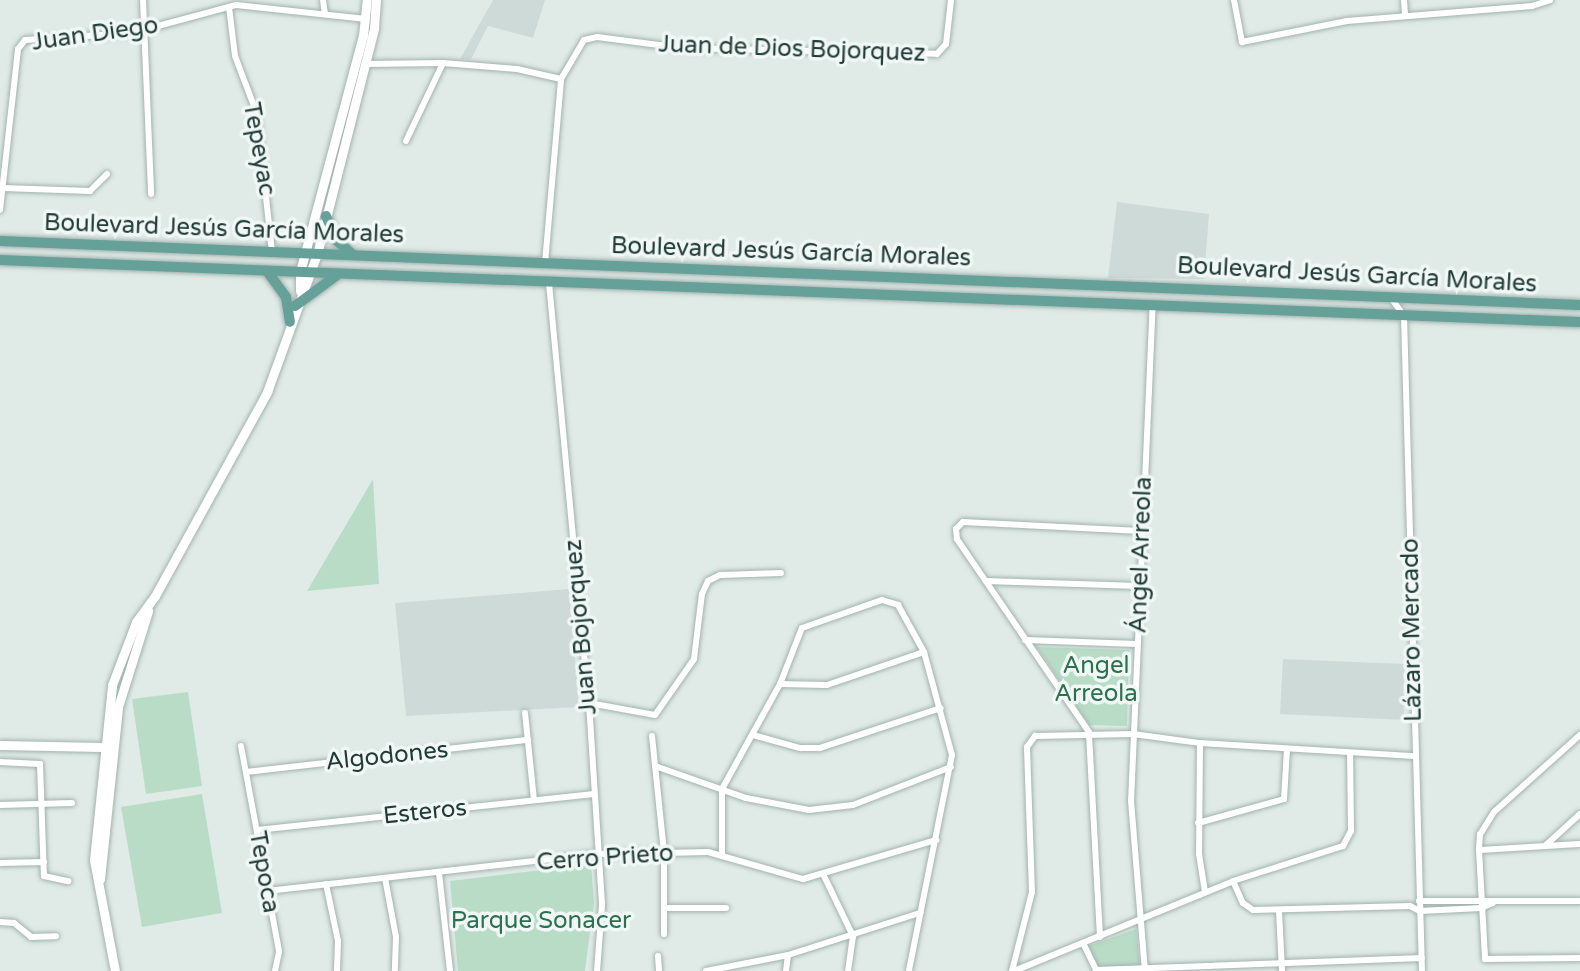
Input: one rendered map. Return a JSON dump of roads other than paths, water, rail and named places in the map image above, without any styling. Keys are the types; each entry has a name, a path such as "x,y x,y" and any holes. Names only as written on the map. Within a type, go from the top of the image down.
{"main road":[{"path":"300,292 304,254 365,64 371,20 368,0"},
{"path":"99,882 118,707 135,649 151,603 260,409 300,292 312,273 339,146 376,0"},
{"path":"326,216 337,240 352,254"},
{"name":"Boulevard Jesús García Morales","path":"0,241 1580,305"},
{"name":"Boulevard Jesús García Morales","path":"0,260 1580,322"},
{"path":"267,271 286,297 290,322"},
{"path":"295,306 338,274"},
{"path":"1086,304 1088,284"},
{"path":"118,971 94,860 102,747 121,656 135,622 151,603"},
{"path":"0,745 102,747 108,742 120,679 135,649"},
{"path":"102,747 107,754 98,841 102,863"}],"street":[{"path":"143,0 147,30 151,194"},
{"path":"323,0 325,14"},
{"name":"Juan de Dios Bojorquez","path":"561,79 577,47 589,37 682,48 937,54 946,44 951,0"},
{"path":"1234,0 1242,42 1347,21 1532,6 1550,0"},
{"path":"1404,0 1405,16"},
{"name":"Juan Diego","path":"0,210 22,42 147,30 234,4 371,20"},
{"name":"Tepeyac","path":"234,4 235,56 257,114 272,252"},
{"path":"406,141 443,63"},
{"path":"365,64 443,63 517,69 561,79 545,263"},
{"path":"3,188 90,191 107,174"},
{"name":"Juan Bojorquez","path":"549,283 589,703 599,854 601,922 597,971"},
{"path":"1386,297 1398,304 1404,316"},
{"name":"Ángel Arreola","path":"1145,970 1132,847 1133,734 1153,306"},
{"name":"Lázaro Mercado","path":"1404,316 1422,971"},
{"path":"1100,937 1089,732 957,539 956,529 963,522 1141,531"},
{"path":"589,703 655,715 694,659 702,594 708,581 720,575 781,573"},
{"path":"986,581 1139,586"},
{"path":"722,856 722,789 780,684 802,628 882,600 898,605 906,614 924,652 941,708 951,767 909,971"},
{"path":"1025,640 1137,645"},
{"path":"780,684 827,685 924,652"},
{"path":"753,735 800,748 820,748 941,708"},
{"path":"525,713 534,800"},
{"path":"1013,971 1032,892 1027,747 1030,739 1044,734 1089,732 1133,734 1200,743 1415,756"},
{"path":"1580,735 1485,821 1479,849 1485,959 1580,958"},
{"path":"652,736 664,853 664,934"},
{"name":"Algodones","path":"246,772 528,740"},
{"path":"1200,743 1198,823 1205,893"},
{"name":"Tepoca","path":"241,746 279,952 275,971"},
{"path":"1198,823 1284,799 1287,749"},
{"path":"1013,971 1142,922 1233,881 1343,846 1350,831 1350,752"},
{"path":"0,762 37,762 45,878 68,881"},
{"path":"655,766 781,807 830,810 951,767"},
{"name":"Esteros","path":"257,830 594,794"},
{"path":"0,805 72,803"},
{"path":"1546,845 1580,814"},
{"name":"Cerro Prieto","path":"267,891 599,854 722,856 785,876 824,876 936,840"},
{"path":"1479,849 1580,844"},
{"path":"0,863 44,862"},
{"path":"439,873 450,971"},
{"path":"824,876 853,936 848,971"},
{"path":"385,878 396,937 395,971"},
{"path":"1233,881 1247,908 1279,911 1410,906 1420,911 1481,908 1493,903 1580,901"},
{"path":"326,884 338,942 337,971"},
{"path":"1410,906 1420,900 1481,898 1493,903"},
{"path":"665,908 726,908"},
{"path":"1279,911 1282,971"},
{"path":"706,971 788,955 920,913"},
{"path":"0,922 14,923 31,937 55,936"},
{"path":"1083,943 1092,969 1145,970 1282,961 1422,958"},
{"path":"786,971 788,955"},
{"path":"658,956 659,971"}],"park label":[{"name":"Angel Arreola","path":"1096,680"},
{"name":"Parque Sonacer","path":"541,921"}]}
